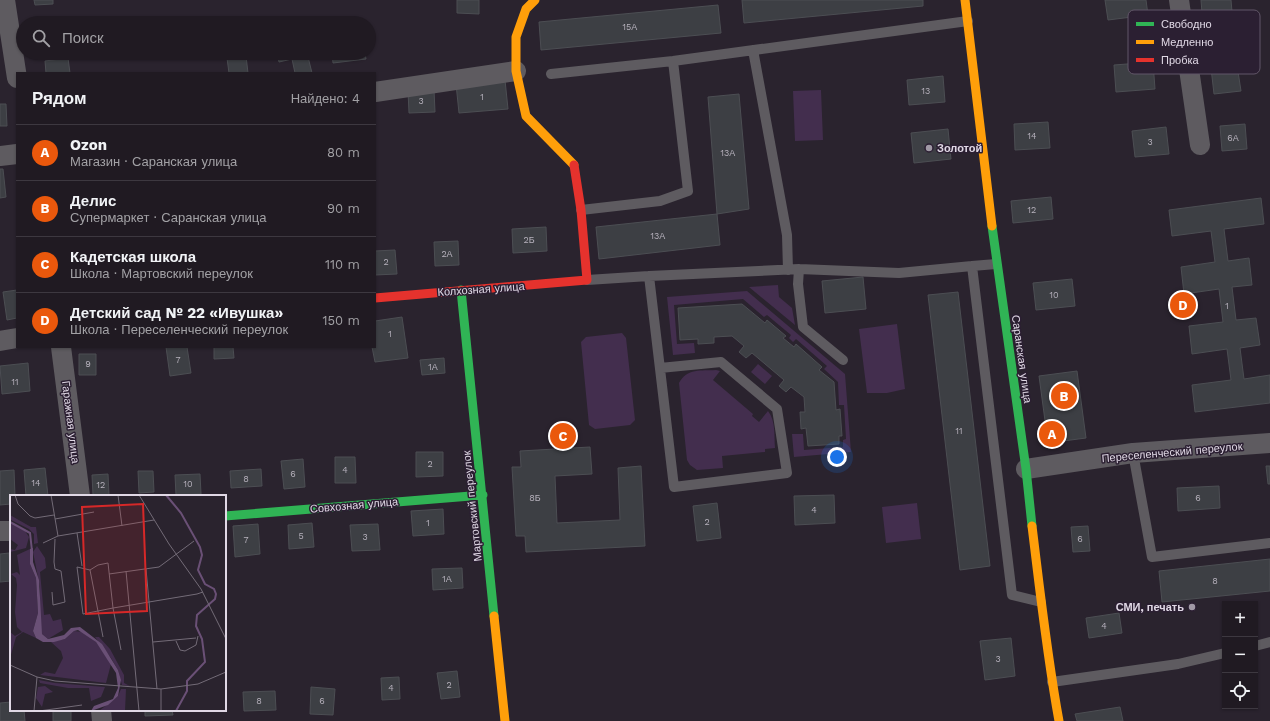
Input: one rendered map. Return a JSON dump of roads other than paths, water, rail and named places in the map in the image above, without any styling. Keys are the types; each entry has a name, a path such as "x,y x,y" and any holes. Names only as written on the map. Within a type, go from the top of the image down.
{"street":[{"path":"5,0 16,72"},
{"path":"535,0 526,10 516,37 516,71 526,116 574,164 581,210 587,280"},
{"name":"Саранская улица","path":"965,0 996,264 1026,469 1041,602 1059,721"},
{"path":"1179,0 1180,10"},
{"path":"376,92 516,71"},
{"path":"1190,74 1200,145"},
{"path":"0,156 16,154"},
{"name":"Колхозная улица","path":"376,298 587,280"},
{"name":"Мартовский переулок","path":"461,290 505,721"},
{"path":"0,341 16,338"},
{"name":"Гаражная улица","path":"61,348 80,495"},
{"name":"Переселенческий переулок","path":"1026,469 1133,453 1270,443"},
{"name":"Совхозная улица","path":"226,516 483,495"},
{"path":"101,711 102,721"}],"lane":[{"path":"551,74 673,61 968,21"},
{"path":"753,50 787,235 788,270"},
{"path":"581,210 660,201 688,191 673,61"},
{"path":"587,280 799,269 899,273 996,264"},
{"path":"972,266 1012,595 1041,602"},
{"path":"799,269 798,284 803,327 843,360"},
{"path":"649,276 674,487 787,473 778,409 772,404 721,362 660,368"},
{"path":"1133,453 1152,557 1270,543"},
{"path":"1258,645 1270,642"},
{"path":"1052,682 1178,664 1222,654"}],"place":[{"name":"Золотой","path":"929,148"},
{"name":"Детский сад № 22 «Ивушка»","path":"1183,305"},
{"name":"Делис","path":"1064,396"},
{"name":"Ozon","path":"1052,434"},
{"name":"Кадетская школа","path":"563,436"},
{"name":"СМИ, печать","path":"1192,607"}]}
